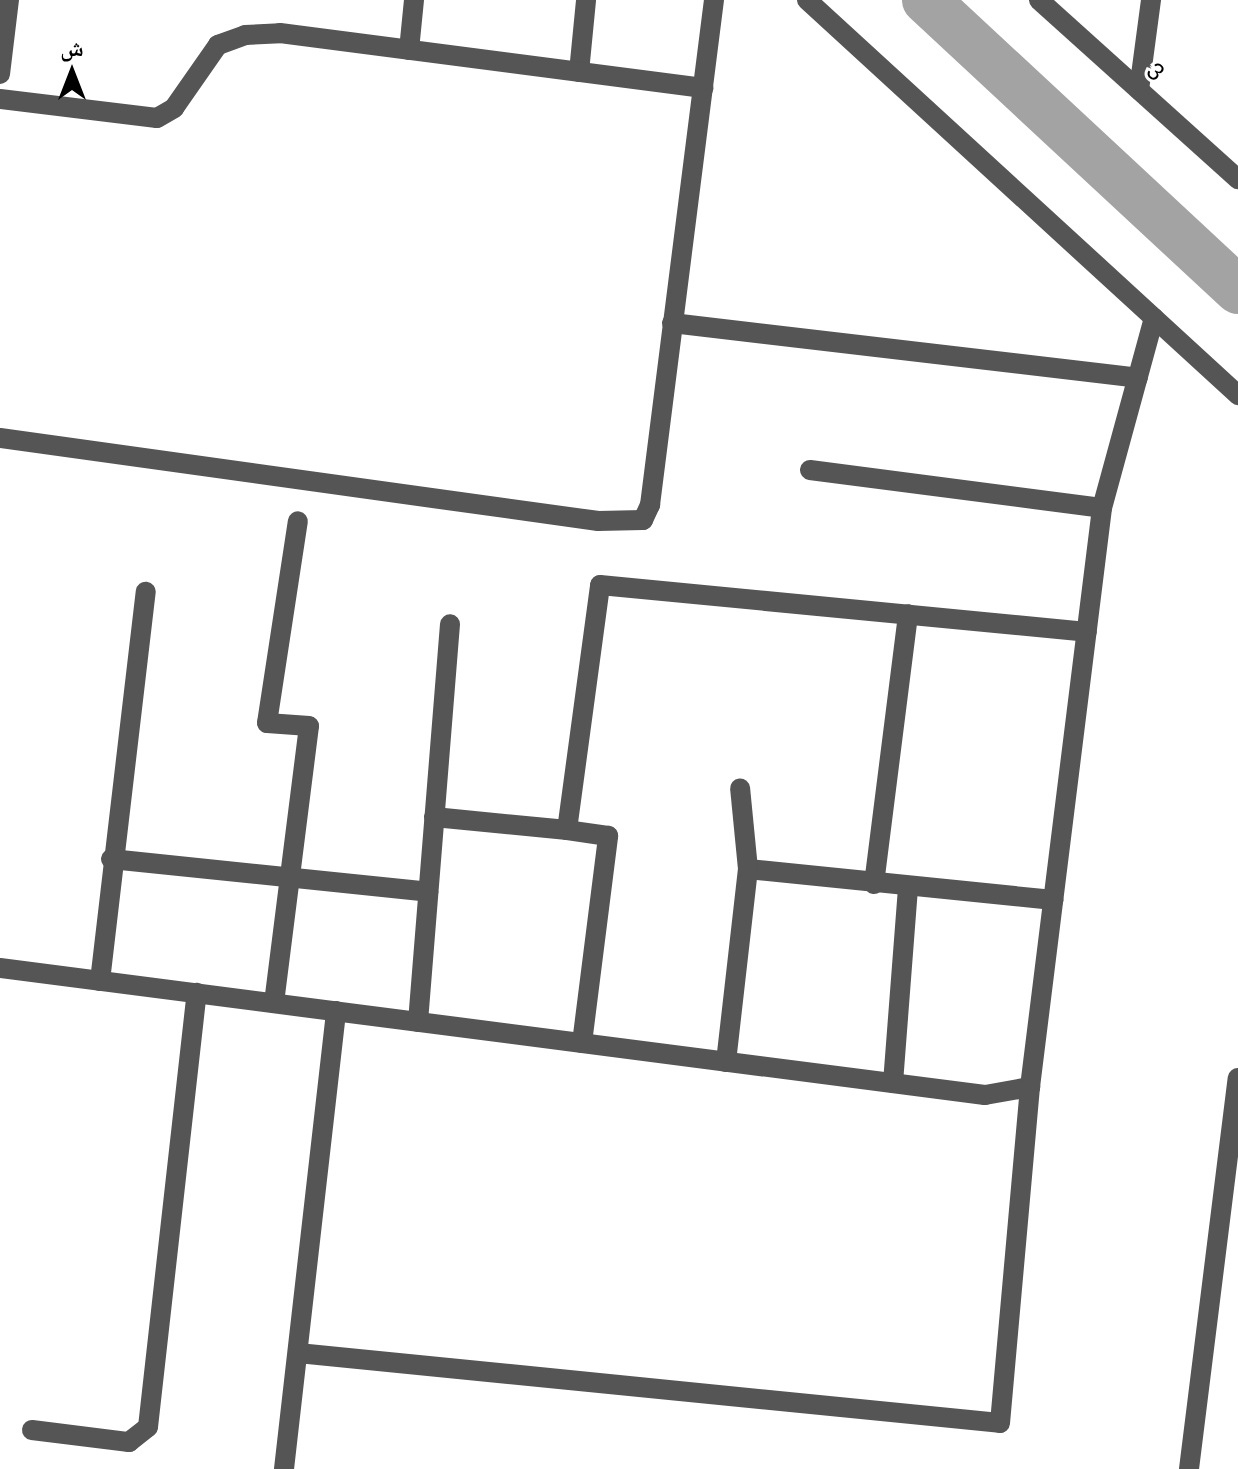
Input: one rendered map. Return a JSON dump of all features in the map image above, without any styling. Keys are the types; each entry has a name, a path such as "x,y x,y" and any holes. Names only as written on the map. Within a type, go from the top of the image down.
{"street":[{"path":"0,74 9,0"},
{"path":"409,50 414,0"},
{"path":"579,72 586,0"},
{"path":"0,438 630,524 643,520 650,505 714,0"},
{"path":"807,0 1238,395"},
{"name":"3","path":"1039,0 1238,179"},
{"path":"1139,90 1151,0"},
{"path":"0,99 157,118 174,108 218,45 245,35 409,50 703,88"},
{"path":"298,1353 1000,1423 1030,1087 1102,508 1154,318"},
{"path":"672,323 1138,378"},
{"path":"810,470 1102,508"},
{"path":"274,1003 309,726 267,723 298,521"},
{"path":"567,830 600,585 1087,632"},
{"path":"100,981 111,859 146,592"},
{"path":"874,884 908,614"},
{"path":"418,1022 450,624"},
{"path":"726,1062 748,869 740,788"},
{"path":"434,817 608,836 582,1043"},
{"path":"111,859 428,892"},
{"path":"748,869 908,888 1053,900"},
{"path":"893,1083 908,888"},
{"path":"0,968 985,1095 1030,1087"},
{"path":"32,1430 129,1442 148,1427 197,993"},
{"path":"284,1469 336,1011"},
{"path":"1189,1469 1238,1078"}],"waterway":[{"path":"926,0 1238,290"}]}
